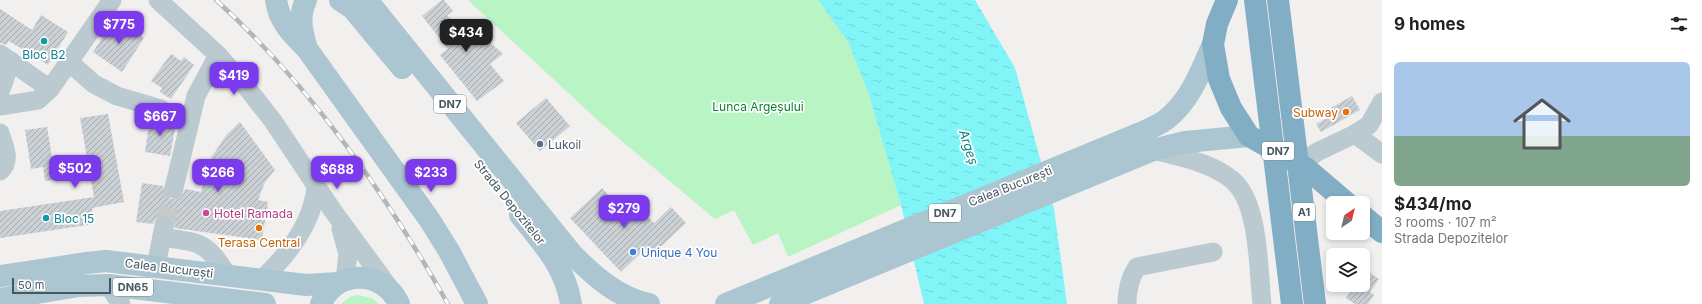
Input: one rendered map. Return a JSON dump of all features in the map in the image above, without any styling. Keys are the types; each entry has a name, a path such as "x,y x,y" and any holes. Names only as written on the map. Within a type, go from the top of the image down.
{"highway":[{"name":"A1","path":"1255,0 1292,304"},
{"name":"A1","path":"1278,0 1315,304"},
{"name":"DN7","path":"1222,3 1213,44 1219,79 1231,108 1249,136 1306,168 1340,196"},
{"path":"1370,222 1382,232"}],"main road":[{"path":"276,0 277,9 285,26 307,49 429,219 477,304"},
{"path":"306,0 303,7 301,29 307,49"},
{"name":"Strada Depozitelor","path":"340,0 352,8 530,227 560,268 566,279 572,304"},
{"name":"Strada Depozitelor","path":"367,0 572,254 593,275 620,293 649,304"},
{"name":"Calea București","path":"1124,151 1143,132 1167,119 1180,106 1199,76 1213,44"},
{"name":"Calea București","path":"726,304 775,295 1124,151 1153,150 1185,142 1249,136"},
{"name":"Calea București","path":"0,276 106,261 306,285 341,282 353,278 369,278 377,281 395,297"},
{"path":"321,304 327,293 341,282"},
{"name":"Calea București","path":"0,299 79,286 108,285 265,304"}],"street":[{"path":"0,106 38,100 50,89 112,0"},
{"path":"158,0 218,55 248,89 273,121 333,211 395,297"},
{"path":"174,188 196,96 218,55"},
{"path":"0,92 5,58 50,89"},
{"path":"69,62 94,84 117,96 161,109"},
{"path":"1306,168 1310,157 1317,152 1355,134 1369,125 1382,102"},
{"path":"0,133 7,159 5,167 0,171"},
{"path":"1355,134 1382,154"},
{"path":"1153,150 1200,163 1232,179 1240,188 1250,210 1257,248 1262,304"},
{"path":"261,280 282,259 302,229 314,205 316,186"},
{"path":"333,211 346,242 348,254 341,282"},
{"path":"156,266 163,231 206,247 212,252 228,276"},
{"path":"1127,304 1127,290 1130,277 1137,267 1213,252"},
{"path":"108,285 121,304"}],"green space":[{"name":"Lunca Argeșului","path":"468,0 818,0 848,42 868,92 901,205 788,257 778,233 753,245 734,210 715,219 604,126"},
{"path":"357,295 372,298 379,304 341,304 350,297"}],"water":[{"name":"Argeș","path":"818,0 975,0 1015,68 1054,209 1067,304 924,304 901,205 868,92 848,42"}],"building":[{"path":"444,0 453,11 447,15 464,36 474,28 503,54 490,64 504,81 477,101 440,55 448,49 422,16"},
{"name":"Bloc B2","path":"0,9 32,30 41,15 68,32 48,65 9,41 6,45 0,43"},
{"path":"115,19 144,38 122,72 93,52"},
{"path":"171,54 181,61 184,57 194,65 171,99 160,92 162,88 151,81"},
{"name":"Subway","path":"1352,96 1360,110 1321,132 1316,124 1334,114 1331,108"},
{"path":"546,98 570,126 540,151 516,123"},
{"path":"108,114 124,202 92,208 94,224 0,238 0,211 94,197 80,118"},
{"path":"150,117 174,121 174,123 176,123 170,156 145,152"},
{"path":"240,122 275,170 265,182 258,200 268,202 262,240 175,228 172,218 166,215 156,218 153,224 136,222 142,183 163,186 166,196 172,199 182,196 185,189 201,192 209,161 227,134"},
{"path":"47,127 52,157 64,156 67,178 45,181 43,167 31,169 25,130"},
{"path":"602,188 625,213 635,203 654,223 671,207 686,223 653,254 647,247 621,272 570,218"},
{"path":"1370,273 1379,279 1370,292"},
{"path":"1350,292 1370,292 1374,295 1368,304 1355,304 1346,298"}],"tunnel":[{"path":"164,226 174,188"}],"railway":[{"path":"216,0 251,33 315,105 344,143 399,222 448,304"}],"place":[{"name":"Bloc B2","path":"44,41"},
{"name":"Subway","path":"1346,112"},
{"name":"Lukoil","path":"540,144"},
{"name":"Hotel Ramada","path":"206,213"},
{"name":"Bloc 15","path":"46,218"},
{"name":"Terasa Central","path":"259,228"},
{"name":"Unique 4 You","path":"633,252"}]}
